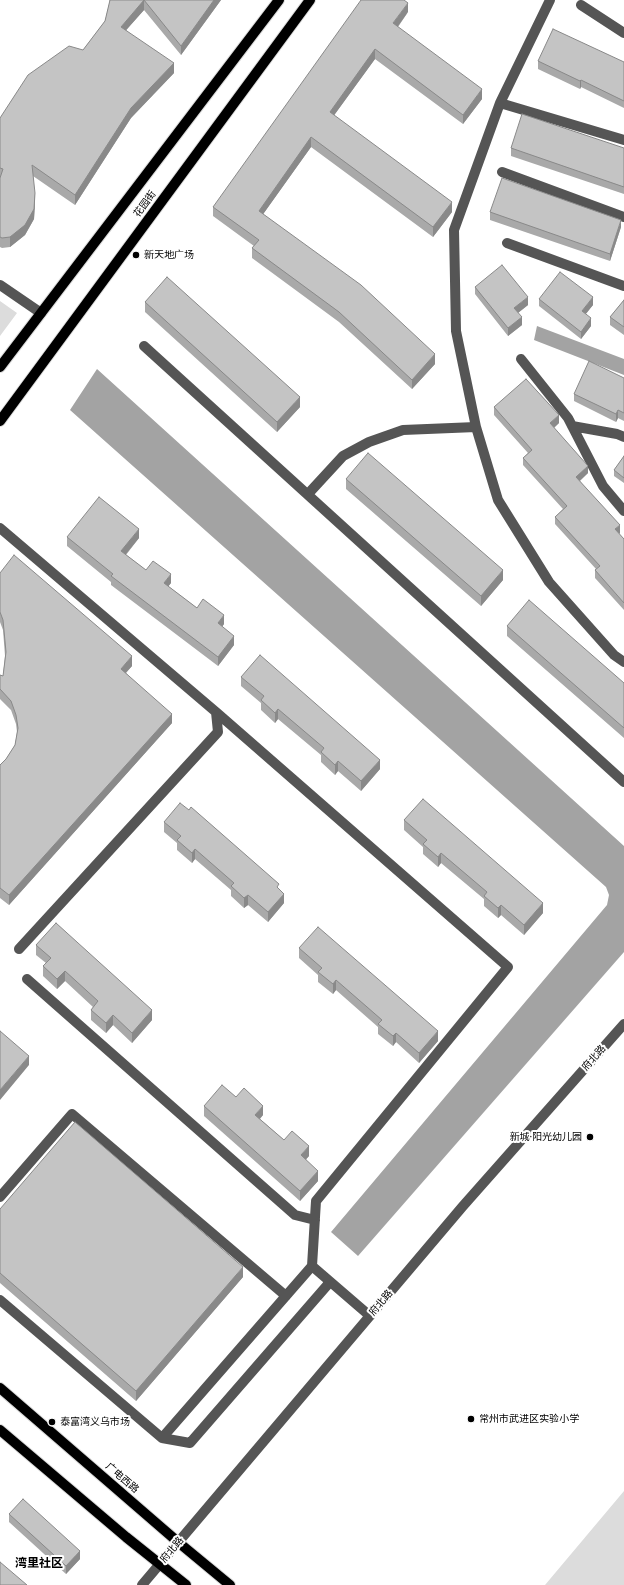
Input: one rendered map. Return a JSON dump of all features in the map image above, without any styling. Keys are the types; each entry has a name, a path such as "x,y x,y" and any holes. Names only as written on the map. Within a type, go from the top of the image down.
{"main road":[{"name":"花园街","path":"0,367 279,0"},
{"name":"花园街","path":"0,421 310,0"},
{"name":"广电西路","path":"0,1388 230,1585"},
{"path":"0,1430 126,1537 186,1585"}],"street":[{"path":"550,0 500,103 454,230 456,331 476,427 498,500 549,582 614,655 624,662"},
{"path":"581,5 624,33"},
{"path":"500,103 624,140"},
{"path":"502,172 624,217"},
{"path":"507,243 624,286"},
{"path":"0,284 41,313"},
{"path":"144,346 624,782"},
{"path":"521,359 572,426 603,486 624,511"},
{"path":"572,426 617,434 624,437"},
{"path":"308,494 343,456 369,442 403,430 476,427"},
{"path":"0,528 216,712 508,967 316,1201 312,1266 162,1438"},
{"path":"19,949 218,732 216,712"},
{"path":"27,979 295,1215 315,1220"},
{"name":"府北路","path":"142,1585 463,1206 624,1024"},
{"path":"0,1197 72,1114 286,1296"},
{"path":"312,1266 370,1316"},
{"path":"0,1300 162,1438 190,1443 330,1282"}],"shaded area":[{"path":"0,301 17,313 0,336"},
{"path":"537,326 624,359 624,375 534,340"},
{"path":"97,369 624,846 624,952 358,1256 331,1232 607,905 609,895 606,887 70,410"},
{"path":"624,1491 624,1585 545,1585"}],"building":[{"path":"110,0 144,0 121,27 174,63 131,108 75,195 32,165 35,193 34,209 25,225 10,237 2,238 0,237 0,178 3,169 0,168 0,118 28,75 69,46 83,50 105,21"},
{"path":"144,0 214,0 181,46"},
{"path":"361,0 404,0 408,3 393,23 482,89 463,115 375,49 330,112 452,202 433,227 311,137 259,211 361,285 435,354 412,380 339,312 252,248 259,240 213,207"},
{"path":"553,29 624,62 624,101 538,61"},
{"path":"522,114 624,148 624,187 511,148"},
{"path":"502,178 621,220 610,254 490,212"},
{"path":"502,265 528,297 514,308 522,317 508,328 475,287"},
{"path":"560,272 593,297 582,311 591,318 581,332 539,299"},
{"path":"167,277 300,397 277,422 145,302"},
{"path":"624,300 624,327 610,317"},
{"path":"589,361 624,378 624,413 618,410 616,414 574,394"},
{"path":"526,379 559,415 550,423 588,466 576,477 620,525 615,529 624,539 624,603 595,570 600,566 555,517 567,506 523,458 532,450 494,407"},
{"path":"368,453 503,570 481,596 346,479"},
{"path":"624,456 624,478 614,470"},
{"path":"99,497 139,529 121,551 146,570 153,561 171,574 164,583 197,608 203,599 224,615 218,623 234,636 218,657 111,576 113,574 67,537"},
{"path":"14,555 132,656 121,669 172,714 9,895 0,888 0,765 15,745 18,728 16,715 11,701 0,689 0,675 3,676 6,652 3,620 0,612 0,573"},
{"path":"529,600 624,683 624,728 507,626"},
{"path":"260,655 380,760 361,781 338,761 335,765 321,752 324,748 278,709 275,713 261,700 264,696 241,677"},
{"path":"423,799 543,903 524,925 501,905 498,908 484,896 487,892 441,853 438,857 423,844 427,840 404,820"},
{"path":"180,803 189,810 191,807 279,884 277,887 284,894 268,912 248,895 244,898 231,886 234,883 195,849 192,853 177,840 181,836 164,822"},
{"path":"56,923 152,1010 132,1033 113,1015 106,1023 91,1010 98,1001 65,971 57,979 43,966 51,958 36,945"},
{"path":"318,927 438,1031 419,1053 396,1033 393,1036 378,1024 382,1020 336,980 333,984 318,972 322,968 299,948"},
{"path":"0,1031 29,1056 0,1090"},
{"path":"222,1085 236,1097 244,1088 263,1106 255,1115 284,1140 292,1131 309,1146 301,1155 318,1171 300,1191 204,1106"},
{"path":"75,1122 243,1267 136,1391 0,1273 0,1209"},
{"path":"23,1499 80,1551 66,1566 9,1514"},
{"path":"0,1562 27,1585 0,1585"}],"place":[{"name":"新天地广场","path":"136,255"},
{"name":"新城·阳光幼儿园","path":"590,1137"},
{"name":"常州市武进区实验小学","path":"471,1419"},
{"name":"泰富湾义乌市场","path":"52,1422"}],"district":[{"name":"湾里社区","path":"39,1563"}]}
